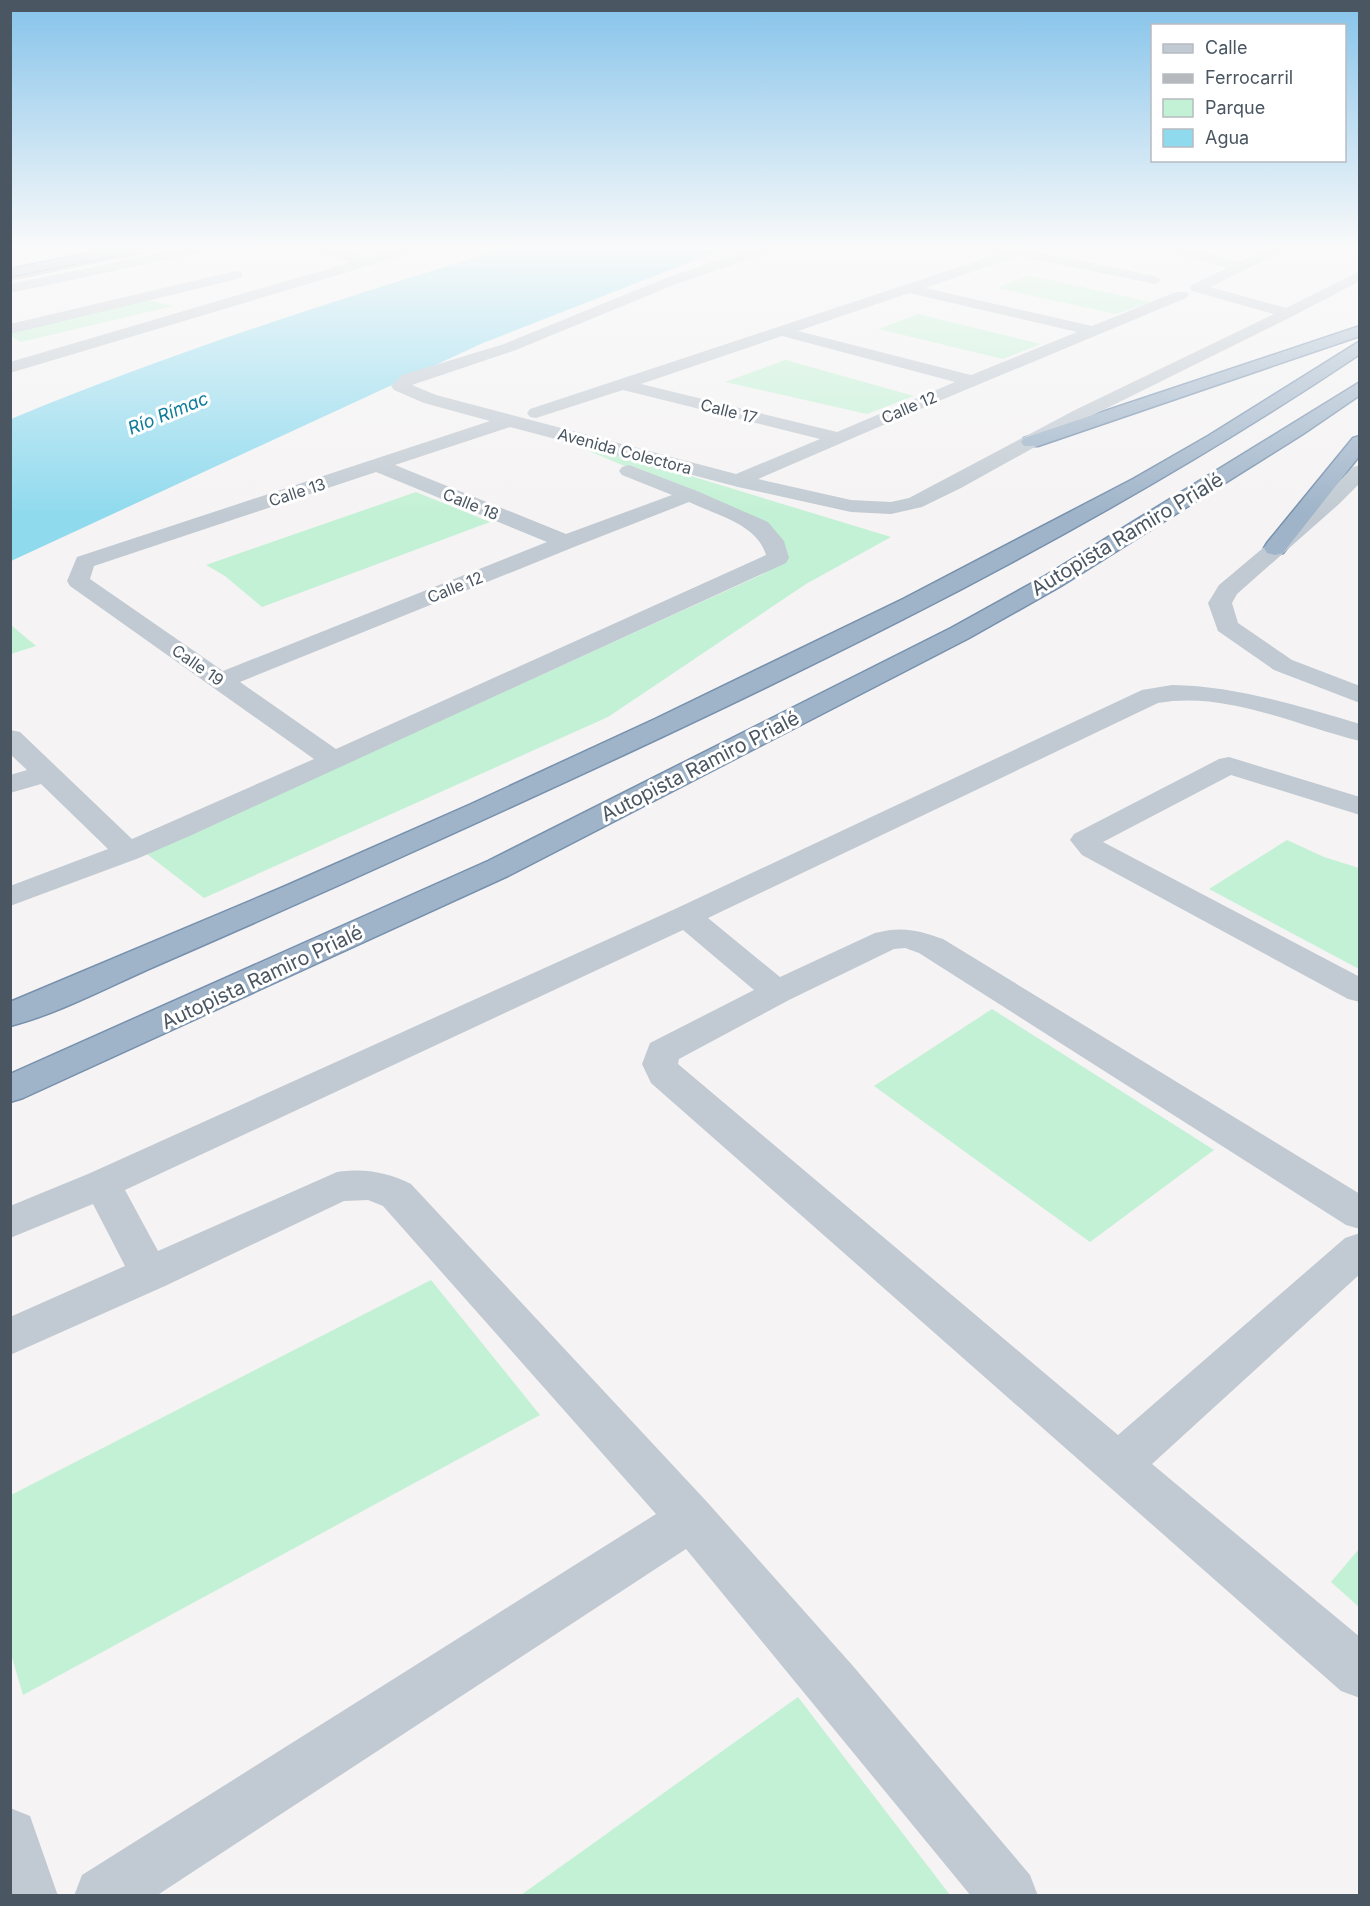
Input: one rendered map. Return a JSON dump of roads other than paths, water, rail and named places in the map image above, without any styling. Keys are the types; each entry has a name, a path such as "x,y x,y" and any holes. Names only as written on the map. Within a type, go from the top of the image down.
{"highway":[{"path":"1031,442 1341,337"},
{"name":"Autopista Ramiro Prialé","path":"10,1015 385,853 630,742 822,649 1104,503 1264,409 1359,346"},
{"name":"Autopista Ramiro Prialé","path":"10,1089 499,868 960,633 1053,581 1296,430 1359,387"},
{"path":"1275,548 1359,442"}],"street":[{"path":"10,368 115,337"},
{"name":"Avenida Colectora","path":"535,337 408,380 401,383 402,388 509,421 738,481 851,506 891,508 915,503 1081,414 1239,337"},
{"path":"536,413 762,337"},
{"path":"803,337 972,381"},
{"name":"Calle 12","path":"738,481 837,437 1079,337"},
{"path":"10,342 45,358"},
{"name":"Calle 17","path":"621,384 837,437"},
{"path":"10,897 128,852 778,558 773,541 760,527 690,495 509,421"},
{"name":"Calle 13","path":"85,562 509,421"},
{"name":"Calle 18","path":"377,465 566,542"},
{"path":"1359,471 1332,500 1227,590 1220,603 1227,626 1283,665 1359,695"},
{"name":"Calle 12","path":"221,681 566,542 690,495"},
{"name":"Calle 19","path":"85,562 78,581 334,760"},
{"path":"10,1223 102,1184 686,916 1158,694 1225,696 1359,733"},
{"path":"10,738 128,852"},
{"path":"1359,806 1230,765 1085,840 1093,849 1359,991"},
{"path":"10,785 46,772"},
{"path":"686,916 777,992"},
{"path":"1359,1214 930,946 907,938 887,940 777,992 663,1053 660,1064 663,1074 1359,1672"},
{"path":"102,1184 150,1274"},
{"path":"10,1337 337,1187 372,1184 385,1188 397,1195 691,1519 834,1685 1009,1896"},
{"path":"1119,1464 1359,1249"},
{"path":"102,1896 691,1519"},
{"path":"10,1836 29,1896"}],"water":[{"name":"Río Rímac","path":"230,337 498,337 11,561 11,419"}]}
